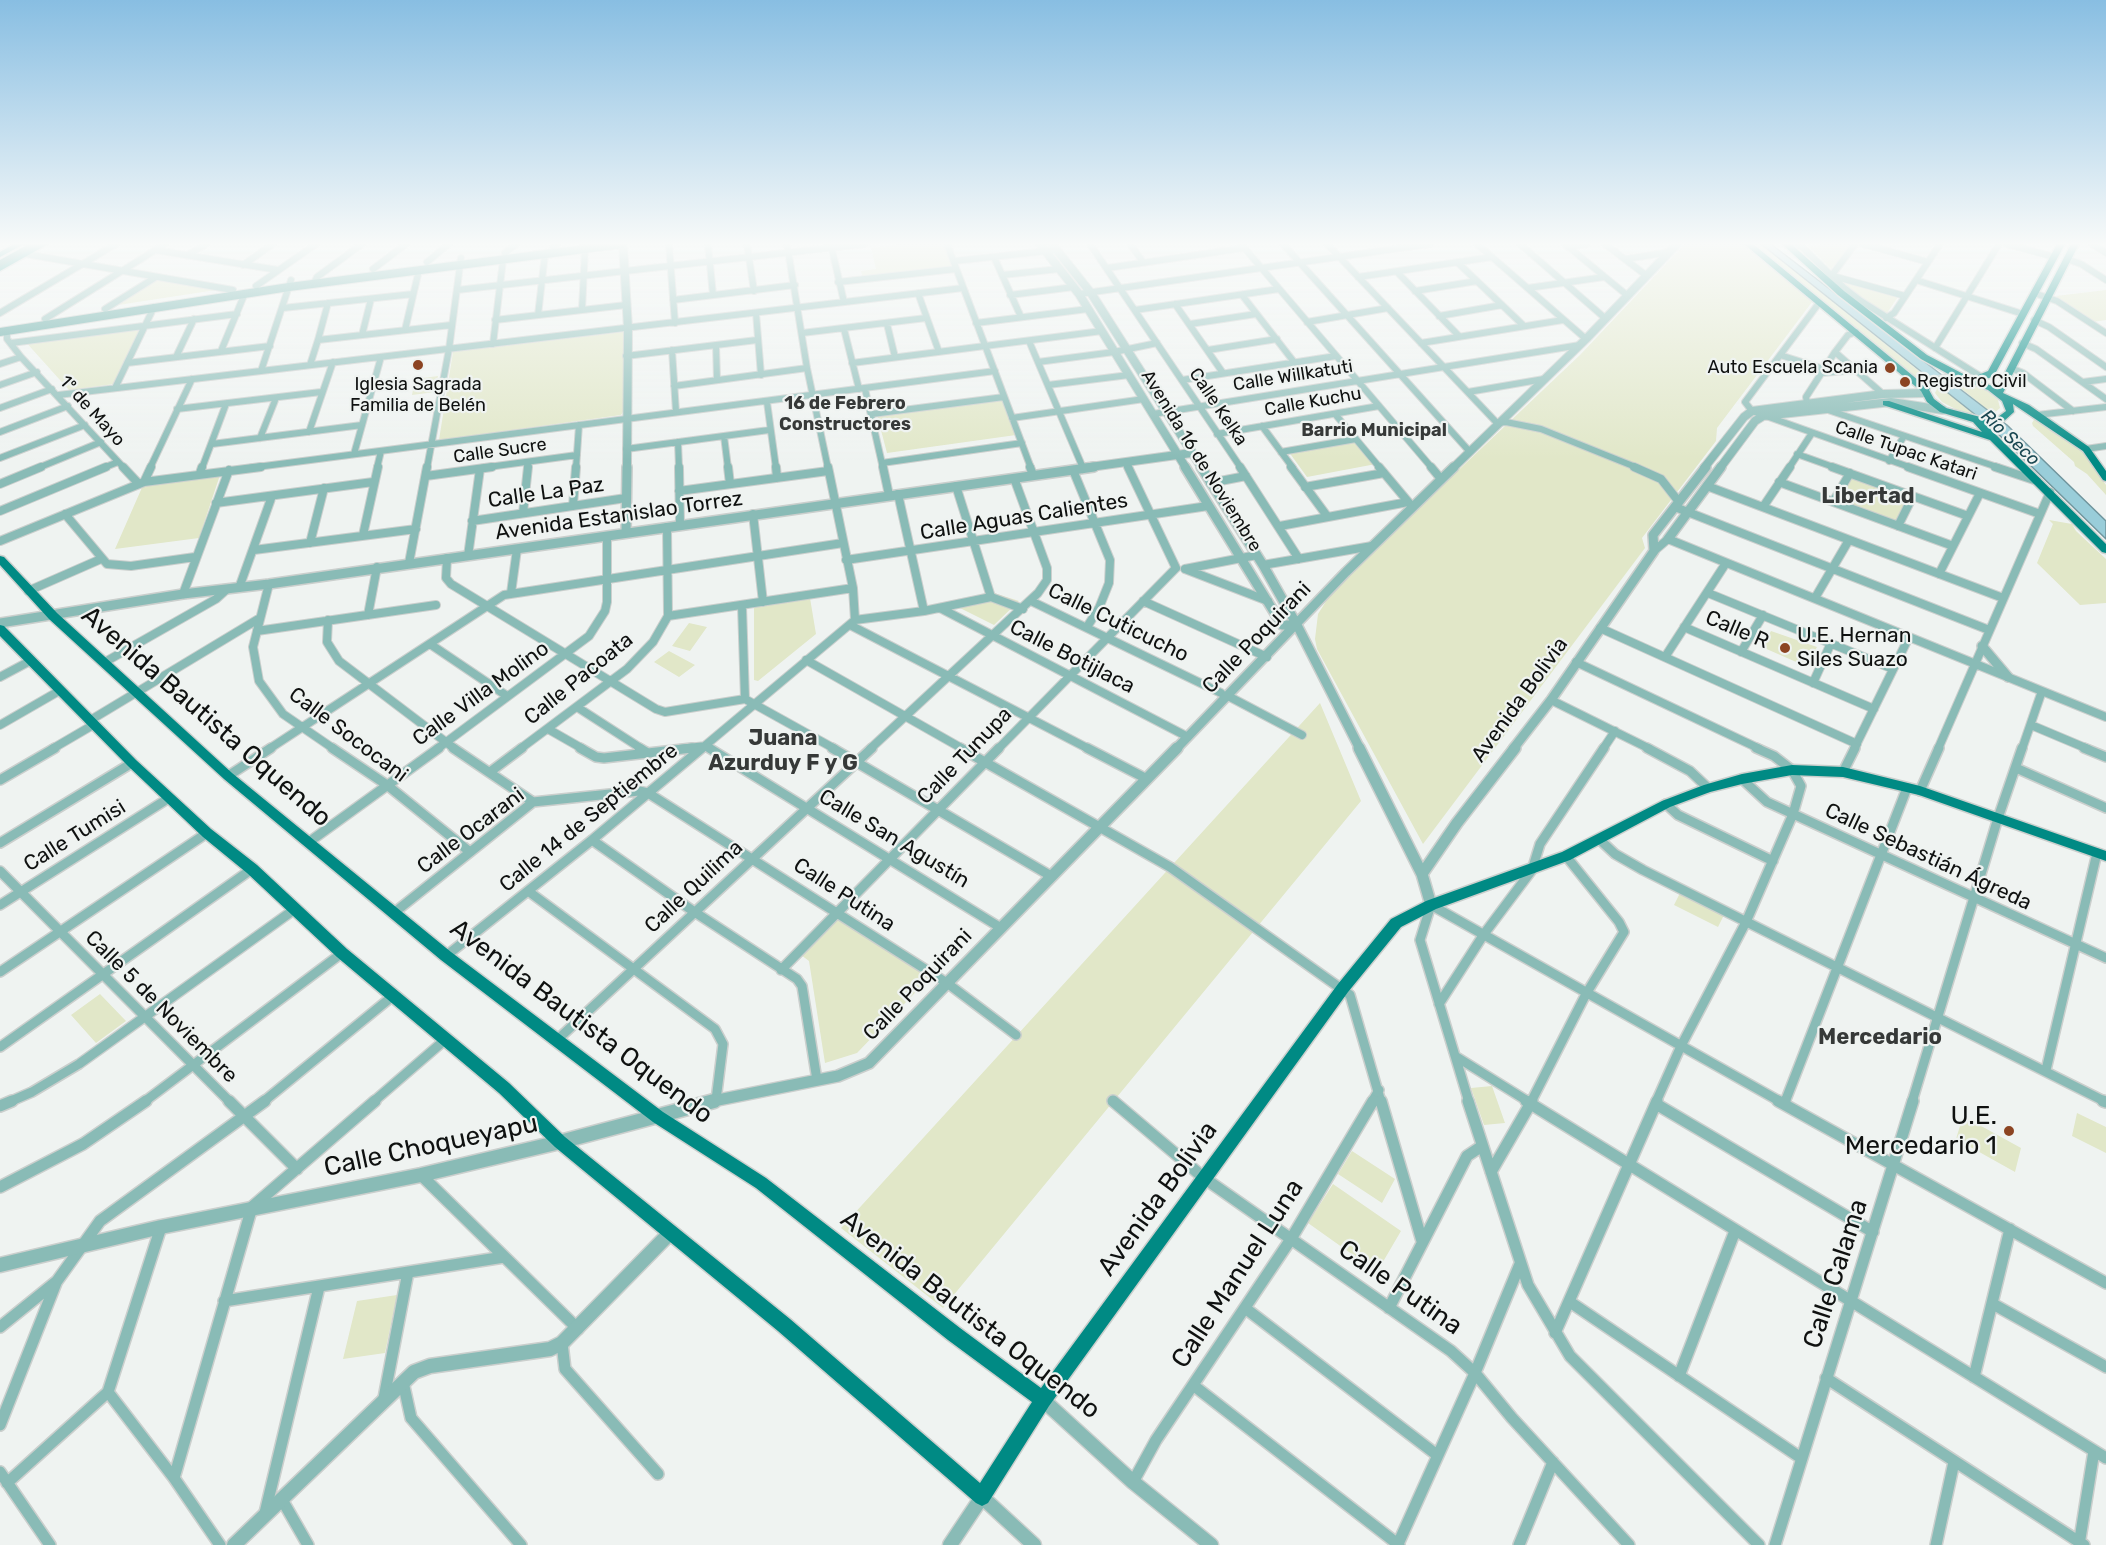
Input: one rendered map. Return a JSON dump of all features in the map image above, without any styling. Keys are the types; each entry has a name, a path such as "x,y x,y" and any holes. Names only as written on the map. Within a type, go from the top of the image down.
{"main road":[{"path":"0,325 62,316"},
{"path":"3,331 97,316"},
{"path":"1836,316 1925,390 1934,403 1943,410 1980,421 2005,417 2011,409 2000,394"},
{"path":"1871,316 1924,357 1964,380 2000,394 2037,415 2086,449 2106,478"},
{"path":"1925,390 1934,380 1983,378 1992,372 2022,316"},
{"path":"2000,394 2036,316"},
{"path":"1885,398 1996,439"},
{"path":"1980,421 2106,549"},
{"name":"Avenida Bautista Oquendo","path":"0,559 53,616 228,776 446,956 658,1117 761,1183 954,1334 1043,1400"},
{"path":"0,629 132,764 207,833 252,869 342,953 504,1088 560,1142 784,1325 982,1497"},
{"name":"Avenida Bolivia","path":"982,1497 1043,1400 1343,988 1396,923 1431,905 1566,856 1666,804 1708,788 1792,770 1843,772 1920,791 2102,855"}],"street":[{"path":"45,319 50,316"},
{"path":"115,388 150,316"},
{"path":"3,331 6,341 219,316"},
{"path":"221,351 236,316"},
{"path":"261,371 280,316"},
{"path":"310,365 324,316"},
{"path":"362,335 367,316"},
{"path":"405,330 408,316"},
{"path":"409,564 449,349 453,316"},
{"path":"493,344 496,316"},
{"path":"495,320 529,316"},
{"path":"626,533 627,316"},
{"path":"674,316 675,323"},
{"path":"58,395 731,316"},
{"path":"756,316 761,375"},
{"path":"800,316 807,368 853,588 853,622"},
{"path":"974,316 1033,475"},
{"path":"976,322 1029,316"},
{"name":"Avenida 16 de Noviembre","path":"1093,316 1282,625 1298,625"},
{"name":"Avenida 16 de Noviembre","path":"1105,316 1263,564 1298,625 1422,874 1431,905"},
{"name":"Calle Kelka","path":"1138,316 1280,526 1299,559"},
{"path":"1184,316 1223,374"},
{"path":"1190,324 1243,316"},
{"path":"1259,316 1294,362"},
{"path":"1302,316 1441,479"},
{"path":"1307,322 1341,316"},
{"path":"1348,316 1470,452"},
{"path":"1396,316 1497,423 1506,422 1541,429 1647,472 1670,487 1677,505 1688,512 1989,630"},
{"path":"1439,316 1459,336"},
{"path":"1514,316 1524,326"},
{"path":"1559,316 1583,342"},
{"path":"1603,316 1606,319"},
{"name":"Calle Poquirani","path":"869,1063 1188,737 1225,694 1267,657 1298,625 1410,504 1470,452 1497,423 1609,316"},
{"path":"1809,316 1745,402 1752,411 1807,403 1885,398 1943,410"},
{"path":"1883,316 1983,378"},
{"path":"1935,348 1954,316"},
{"path":"2080,316 2106,333"},
{"path":"802,333 926,318 939,352"},
{"path":"176,357 194,319"},
{"path":"1421,343 1563,320"},
{"path":"2034,320 2049,327 2106,367"},
{"path":"2094,324 2106,323"},
{"path":"887,324 895,357"},
{"path":"318,340 451,325"},
{"path":"844,329 852,363 872,414 882,463 911,550 924,611"},
{"path":"852,363 1102,331"},
{"path":"1807,403 1806,397 1835,352 1848,335 1856,332"},
{"path":"1208,350 1277,339"},
{"path":"626,356 757,340"},
{"name":"1º de Mayo","path":"6,341 118,462 141,483"},
{"path":"1029,341 1083,469"},
{"name":"Calle Willkatuti","path":"1153,414 1583,342"},
{"path":"1038,362 1114,352 1157,343"},
{"path":"2022,343 2036,349 2106,399"},
{"path":"716,345 717,380"},
{"path":"127,363 270,346"},
{"path":"672,350 676,412"},
{"path":"1835,352 1858,370 1885,398"},
{"path":"1780,355 1823,371 1858,370"},
{"path":"1182,380 1336,356"},
{"path":"0,364 21,357"},
{"path":"354,454 381,357"},
{"path":"309,432 333,362"},
{"path":"674,386 807,368"},
{"path":"2011,368 2023,373 2073,411"},
{"path":"0,385 37,372"},
{"path":"0,542 141,483 200,473 995,372"},
{"path":"1048,385 1129,375"},
{"path":"141,483 192,379"},
{"path":"2083,382 2106,379"},
{"path":"1468,392 1544,380"},
{"path":"0,408 52,389"},
{"path":"1763,416 1827,410 1925,390"},
{"path":"177,409 321,392"},
{"path":"872,414 1004,397"},
{"path":"260,438 276,398"},
{"path":"1012,418 1144,399"},
{"path":"767,402 777,477"},
{"path":"200,473 226,404"},
{"path":"0,432 68,406"},
{"name":"Calle Kuchu","path":"1217,434 1379,406"},
{"path":"2037,415 2106,407"},
{"path":"1827,410 2040,482"},
{"name":"Calle Tupac Katari","path":"1752,411 2040,513"},
{"name":"Avenida Bolivia","path":"1653,551 1653,535 1744,417 1752,411"},
{"path":"1335,414 1410,504"},
{"name":"Avenida Bolivia","path":"1422,874 1456,823 1551,700 1653,551 1668,539 1755,421 1763,416"},
{"path":"0,458 85,425"},
{"path":"212,444 362,425"},
{"path":"573,506 579,425"},
{"path":"1262,426 1327,516"},
{"path":"626,449 770,430"},
{"path":"1763,507 1812,433"},
{"path":"724,436 730,484"},
{"path":"1889,461 1904,436"},
{"path":"1281,452 1356,439"},
{"path":"0,483 101,442"},
{"path":"678,442 680,525"},
{"path":"882,463 1022,443"},
{"path":"2086,449 2106,446"},
{"path":"363,535 381,451"},
{"name":"Avenida Estanislao Torrez","path":"0,623 183,594 226,590 1191,453"},
{"path":"1797,454 1968,516"},
{"name":"Calle Sucre","path":"426,476 578,455"},
{"path":"0,510 118,462"},
{"path":"523,513 528,462"},
{"path":"1126,463 1180,568 1268,601"},
{"path":"468,556 480,469"},
{"path":"183,594 229,470"},
{"path":"1073,470 1110,560 1109,583 1099,609 1087,627"},
{"path":"680,490 828,471"},
{"path":"1305,487 1384,473"},
{"path":"1833,502 1850,473"},
{"path":"1210,483 1246,476"},
{"name":"Calle Quilima","path":"557,1040 693,911 1031,601 1047,580 1047,568 1036,531 1014,478"},
{"path":"216,503 374,482"},
{"path":"1779,482 1953,546"},
{"path":"956,486 991,597"},
{"path":"1707,486 2003,598"},
{"path":"310,543 324,489"},
{"path":"1920,791 2049,492"},
{"path":"1940,574 1980,493"},
{"path":"239,588 272,496"},
{"path":"1898,526 1913,496"},
{"name":"Calle La Paz","path":"472,521 626,498"},
{"path":"1280,526 1327,516 1410,504"},
{"name":"Calle Aguas Calientes","path":"846,560 1208,506"},
{"path":"65,514 107,564 120,567 195,557"},
{"path":"753,514 763,602"},
{"name":"Calle Pacoata","path":"490,772 627,669 653,642 668,616 667,527"},
{"path":"254,550 416,529"},
{"name":"Calle Villa Molino","path":"309,842 589,636 605,611 607,536"},
{"path":"1668,539 2106,717"},
{"path":"1815,598 1849,540"},
{"path":"228,776 486,606 511,592 668,571 843,543"},
{"path":"1263,564 1372,546"},
{"path":"511,592 517,549"},
{"path":"1180,568 1257,555"},
{"path":"447,558 448,581 610,682 665,712 745,699 940,809 1052,876"},
{"path":"28,591 101,559"},
{"path":"1665,657 1726,563"},
{"path":"368,615 377,567"},
{"name":"Calle Tunupa","path":"782,970 1068,676 1143,601 1180,568"},
{"name":"Calle Sococani","path":"268,584 253,647 259,681 283,714 387,785 470,852"},
{"path":"668,616 853,588"},
{"path":"105,662 216,599 226,590"},
{"path":"1708,592 1893,669"},
{"path":"853,622 924,611 991,597 1023,609"},
{"name":"Calle Cuticucho","path":"1031,601 1225,694 1302,735"},
{"path":"1143,601 1267,657"},
{"path":"257,631 436,606"},
{"path":"742,606 745,699"},
{"name":"Calle Botijlaca","path":"940,608 1188,737"},
{"path":"1741,652 1764,615"},
{"path":"0,780 136,692 260,618"},
{"path":"328,620 327,642 339,661 446,741 533,801"},
{"path":"853,622 948,676 1147,779"},
{"name":"Calle 14 de Septiembre","path":"446,956 592,840 853,622"},
{"path":"1600,627 1857,744"},
{"name":"Calle R","path":"1684,627 1874,709"},
{"path":"1843,772 1909,637"},
{"path":"1813,683 1831,643"},
{"path":"430,644 507,696"},
{"path":"1982,646 2008,677"},
{"path":"806,660 1170,867 1255,929 1343,988 1353,1001 1422,1241"},
{"path":"0,677 30,661"},
{"path":"1555,1333 1681,1046 1746,922 1794,814 1801,786 1792,770 1782,760 1768,752 1576,662"},
{"path":"0,724 59,691"},
{"name":"Calle Calama","path":"1775,1545 1873,1232 1998,818 2042,691"},
{"path":"1551,700 1676,762 1690,771 1708,788"},
{"path":"577,707 646,752"},
{"path":"2031,725 2106,757"},
{"path":"548,729 596,757 604,758 706,746"},
{"path":"1439,1004 1484,934 1532,870 1540,844 1615,731"},
{"name":"Calle San Agustín","path":"706,746 889,860 970,906 1001,928"},
{"path":"0,843 132,764"},
{"path":"2016,768 2106,808"},
{"name":"Calle Sebastián Ágreda","path":"1742,779 1757,795 1794,814 2106,958"},
{"path":"1784,1104 1907,788"},
{"name":"Calle Ocarani","path":"395,912 533,801 639,791 648,793"},
{"name":"Calle Putina","path":"648,793 947,984 1016,1035"},
{"name":"Calle Tumisi","path":"0,905 169,798"},
{"path":"1666,804 1678,815 1773,861"},
{"path":"0,972 207,833"},
{"path":"1599,839 1615,854 1746,922 2106,1102"},
{"path":"592,840 693,911 797,979 802,986 817,1080"},
{"path":"2046,1070 2074,944 2102,855"},
{"path":"1491,1172 1531,1102 1586,994 1620,943 1624,932 1619,922 1566,856"},
{"path":"0,1047 252,869"},
{"name":"Calle 5 de Noviembre","path":"0,871 297,1169"},
{"path":"528,891 715,1029 721,1036 723,1054 716,1100"},
{"path":"1759,1545 1570,1356 1528,1285 1482,1146 1420,940 1431,905 1893,1166 2106,1283"},
{"path":"0,1106 32,1092 79,1064 295,909"},
{"path":"0,1187 83,1144 194,1066 342,953"},
{"path":"0,1327 57,1281 100,1221 245,1117 394,995"},
{"path":"174,1478 252,1207 446,1039"},
{"path":"1455,1056 1851,1303 2106,1458"},
{"name":"Calle Choqueyapu","path":"0,1265 252,1207 421,1174 560,1142 716,1100 838,1076 869,1063"},
{"name":"Calle Manuel Luna","path":"1132,1482 1156,1440 1291,1239 1380,1090"},
{"name":"Calle Putina","path":"1113,1101 1204,1178 1451,1351 1475,1373 1493,1397 1629,1545"},
{"path":"1656,1104 1873,1232"},
{"path":"1389,1308 1467,1156 1482,1146"},
{"path":"421,1174 578,1329"},
{"path":"50,1545 4,1478 108,1392 161,1227"},
{"path":"1974,1377 2010,1229"},
{"path":"1679,1376 1735,1231"},
{"path":"234,1545 414,1372 430,1366 550,1349 562,1343 669,1233"},
{"path":"224,1302 504,1257"},
{"path":"1192,1386 1399,1544 1475,1373 1520,1264"},
{"path":"383,1400 408,1272"},
{"path":"0,1425 57,1281"},
{"path":"265,1514 319,1287"},
{"path":"1570,1302 1801,1458"},
{"path":"1993,1304 2106,1367"},
{"path":"1245,1308 1437,1455"},
{"path":"562,1343 564,1369 658,1474"},
{"path":"1826,1378 2081,1544 2094,1451"},
{"path":"403,1381 411,1418 521,1545"},
{"path":"108,1392 174,1478 220,1545"},
{"name":"Avenida Bautista Oquendo","path":"1043,1400 1132,1482 1211,1545"},
{"path":"1519,1545 1553,1462"},
{"path":"1936,1545 1954,1462"},
{"path":"982,1497 1034,1545"},
{"name":"Avenida Bolivia","path":"950,1545 982,1497"},
{"path":"281,1498 308,1545"}],"green space":[{"path":"1617,316 1801,316 1717,428 1716,441 1642,538 1645,548 1423,844 1317,649 1315,639 1318,614 1335,587 1580,355"},
{"path":"1841,316 1851,316 1924,375 1919,378"},
{"path":"2084,316 2106,316 2106,320 2092,322"},
{"path":"141,326 114,384 69,390 23,339"},
{"path":"624,332 623,412 621,415 439,440 453,352"},
{"path":"438,376 435,392 412,395 415,379"},
{"path":"1954,383 1971,385 1987,391 1998,400 2000,408 1993,414"},
{"path":"1939,385 1976,415 1963,413 1942,402 1935,393"},
{"path":"1002,395 1016,435 887,453 877,415"},
{"path":"2035,418 2082,450 2106,485 2106,495 2087,474 2075,466 2074,462 2033,426"},
{"path":"1354,436 1376,464 1307,477 1286,448"},
{"path":"220,475 199,538 115,549 144,483"},
{"path":"1852,476 1910,497 1895,523 1836,502"},
{"path":"2049,520 2072,524 2076,531 2106,559 2106,603 2080,605 2037,563 2053,524"},
{"path":"809,592 816,634 758,681 754,680 754,600"},
{"path":"991,592 1019,601 994,625 948,602 986,596"},
{"path":"689,623 707,627 690,651 672,646"},
{"path":"1771,631 1817,647 1808,663 1803,665 1762,647"},
{"path":"669,651 695,665 679,677 654,662"},
{"path":"1320,703 1361,801 943,1308 841,1228"},
{"path":"1683,887 1727,909 1718,927 1674,905"},
{"path":"841,909 934,973 857,1053 825,1063 809,961 797,952"},
{"path":"100,994 126,1021 96,1043 71,1015"},
{"path":"1492,1086 1505,1123 1484,1125 1471,1088"},
{"path":"2077,1113 2106,1127 2106,1153 2072,1136"},
{"path":"1963,1116 2021,1148 2015,1172 1956,1139"},
{"path":"1352,1151 1395,1179 1382,1203 1338,1174"},
{"path":"1333,1184 1401,1231 1377,1272 1308,1223"},
{"path":"397,1295 385,1353 343,1359 357,1301"}],"water":[{"name":"Río Seco","path":"1852,316 1865,316 2007,425 2106,521 2106,539 1992,428"}],"place":[{"name":"Iglesia Sagrada Familia de Belén","path":"418,365"},
{"name":"Auto Escuela Scania","path":"1890,368"},
{"name":"Registro Civil","path":"1905,382"},
{"name":"U.E. Hernan Siles Suazo","path":"1785,648"},
{"name":"U.E. Mercedario 1","path":"2009,1131"}],"district":[{"name":"16 de Febrero Constructores","path":"845,414"},
{"name":"Barrio Municipal","path":"1374,431"},
{"name":"Libertad","path":"1868,497"},
{"name":"Juana Azurduy F y G","path":"783,752"},
{"name":"Mercedario","path":"1880,1038"}]}
